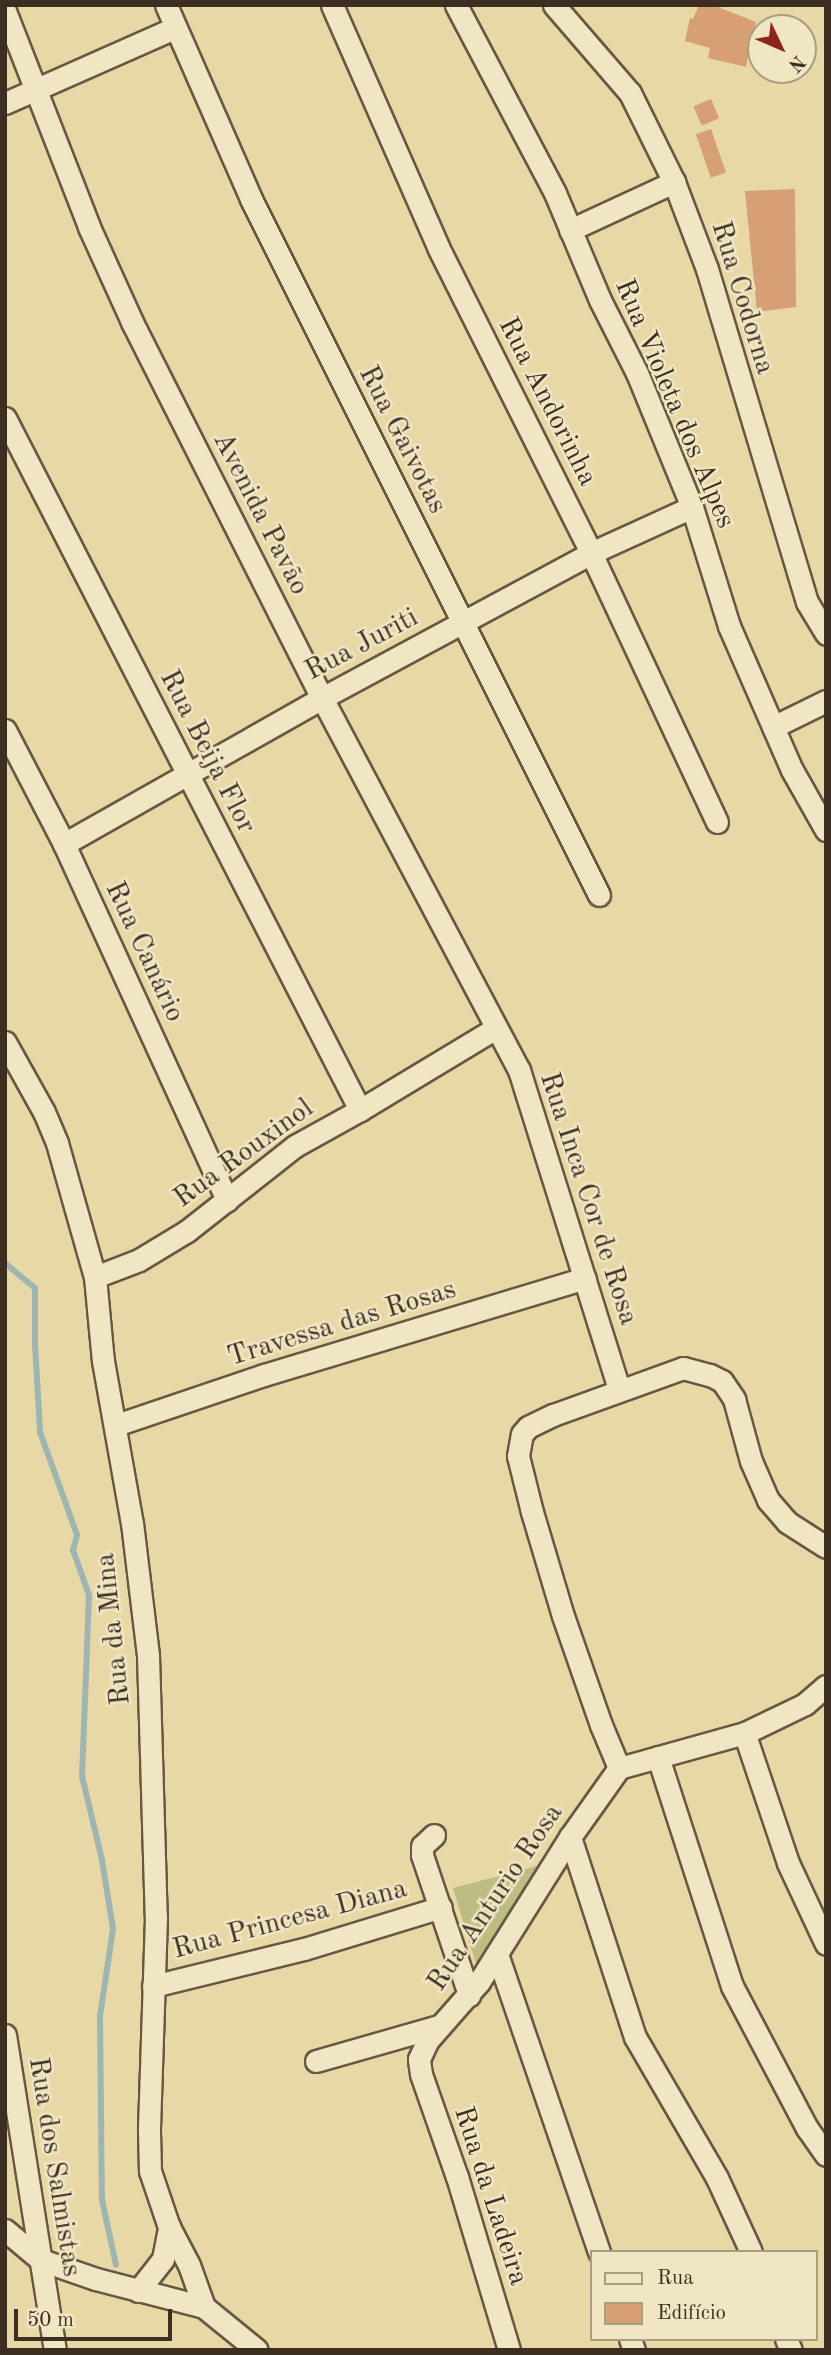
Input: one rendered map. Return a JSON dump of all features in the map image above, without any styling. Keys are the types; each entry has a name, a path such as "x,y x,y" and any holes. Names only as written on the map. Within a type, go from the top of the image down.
{"street":[{"name":"Rua Gaivotas","path":"166,5 257,211 599,895"},
{"name":"Rua Andorinha","path":"332,5 438,247 591,552 717,822"},
{"name":"Rua Violeta dos Alpes","path":"456,5 549,181 600,300 637,373 692,507 729,626 792,770 826,830"},
{"name":"Rua Codorna","path":"554,5 630,93 674,182 707,269 807,602 826,634"},
{"name":"Avenida Pavão","path":"5,12 89,227 132,323 322,698 496,1027"},
{"path":"5,103 174,28"},
{"path":"570,230 674,182"},
{"name":"Rua Beija Flor","path":"5,418 360,1110"},
{"name":"Rua Juriti","path":"64,844 322,698 591,552 692,507"},
{"path":"773,727 826,701"},
{"name":"Rua Canário","path":"5,730 64,844 227,1200"},
{"name":"Rua Rouxinol","path":"95,1277 139,1260 187,1231 295,1146 360,1110 496,1027"},
{"name":"Rua Inca Cor de Rosa","path":"496,1027 523,1080 619,1390"},
{"name":"Rua da Mina","path":"5,1042 44,1112 57,1143 95,1277 103,1361 116,1425 148,1655 156,1917 150,2171 169,2227 189,2265 201,2307"},
{"name":"Travessa das Rosas","path":"116,1425 264,1375 585,1278"},
{"path":"821,1539 787,1522 768,1500 751,1461 734,1399 722,1381 683,1368 619,1390 528,1427 518,1442 527,1493 563,1616 619,1768 744,1733 798,1708 826,1686"},
{"path":"747,1741 788,1863 826,1944"},
{"path":"658,1757 732,1986 807,2127 826,2155"},
{"name":"Rua Anturio Rosa","path":"419,2059 439,2026 469,1995 570,1837 619,1768"},
{"path":"434,1835 422,1846 422,1855 442,1907 469,1995"},
{"path":"570,1837 635,2036 717,2178 750,2250"},
{"name":"Rua Princesa Diana","path":"153,1986 304,1949 442,1907"},
{"path":"497,1954 598,2250"},
{"path":"316,2061 439,2026"},
{"name":"Rua dos Salmistas","path":"5,2035 55,2350"},
{"name":"Rua da Ladeira","path":"419,2059 509,2350"},
{"path":"138,2291 163,2259 169,2227"},
{"path":"5,2230 41,2260 138,2291 201,2307 257,2350"}],"green space":[{"path":"541,1865 476,1964 453,1888"}],"building":[{"path":"699,5 713,5 747,18 746,67 708,58 710,48 685,41 690,18 693,19"},
{"path":"711,99 719,118 702,126 694,106"},
{"path":"711,129 726,172 711,178 696,134"},
{"path":"795,189 796,307 757,312 745,191"}],"waterway":[{"path":"5,1263 35,1288 40,1432 77,1535 73,1550 89,1595 82,1776 102,1860 113,1929 100,2016 102,2200 116,2265"}]}
